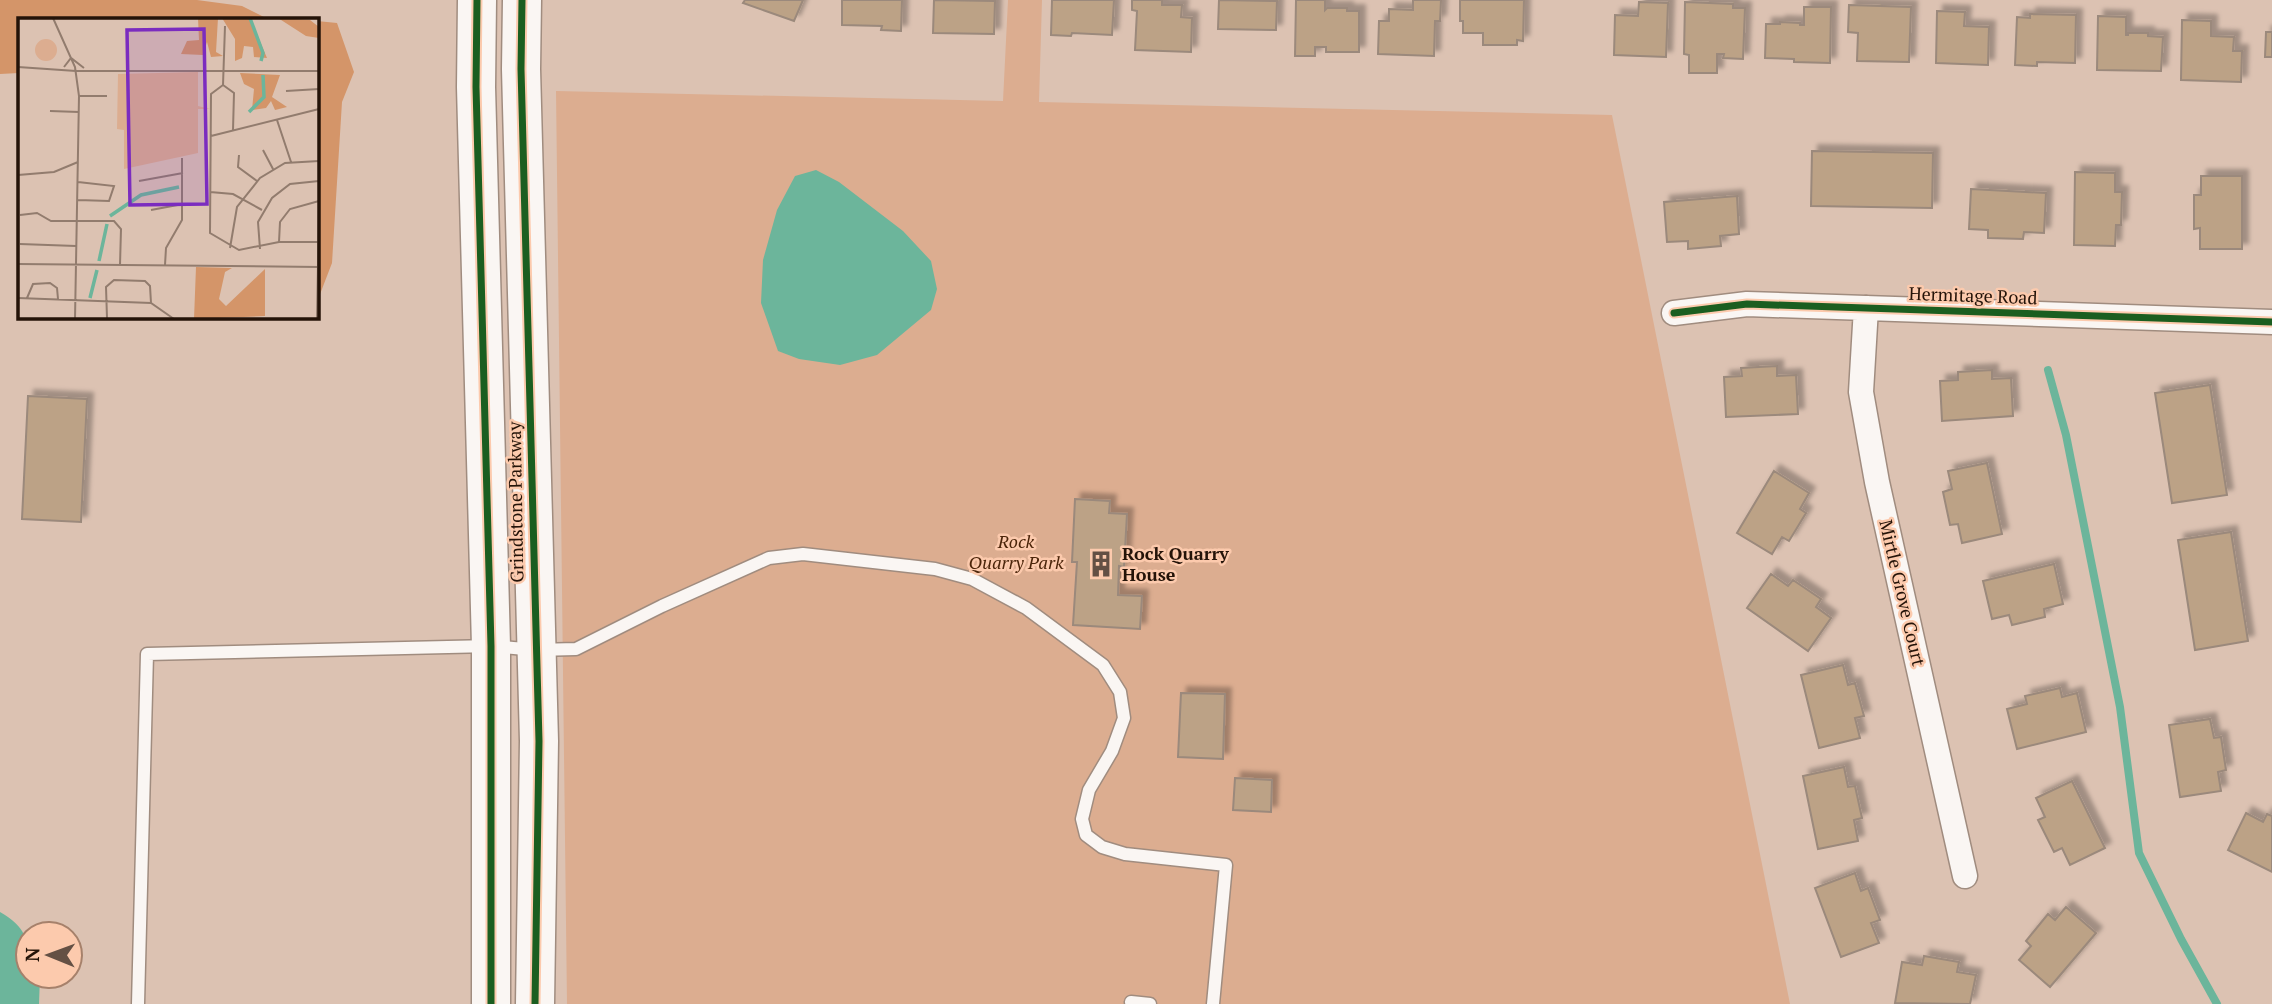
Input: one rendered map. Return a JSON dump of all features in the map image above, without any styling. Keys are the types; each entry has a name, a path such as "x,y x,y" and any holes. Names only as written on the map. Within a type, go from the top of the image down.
{"main road":[{"name":"Grindstone Parkway","path":"477,0 476,87 491,646 491,1004"},
{"name":"Grindstone Parkway","path":"522,0 521,69 539,741 535,1004"}],"street":[{"name":"Hermitage Road","path":"1674,313 1747,304 2272,322"},
{"name":"Mirtle Grove Court","path":"1866,308 1861,392 1880,495 1965,876"}],"lane":[{"path":"138,1004 148,654 491,646 536,650 576,649 662,606 769,558 803,554 935,569 972,579 1026,608 1103,665 1120,692 1124,718 1112,751 1089,790 1082,819 1086,835 1102,847 1125,854 1226,865 1213,1004"},
{"path":"1131,1002 1150,1004"}],"green space":[{"name":"Rock Quarry Park","path":"1008,0 1042,0 1039,102 1612,115 1790,1004 567,1004 556,91 1003,101"}],"shaded area":[{"path":"0,0 197,0 242,6 266,18 18,18 18,73 0,74"},
{"path":"318,21 337,23 354,72 342,102 332,263 318,299"},
{"path":"816,170 839,182 903,231 931,261 937,289 931,310 877,355 840,365 799,359 778,351 761,303 763,260 777,210 795,176"},
{"path":"0,912 14,922 14,990 40,990 39,1004 0,1004"}],"building":[{"path":"745,0 803,0 794,21 743,3"},
{"path":"842,0 902,0 901,31 881,30 882,26 842,25"},
{"path":"934,0 995,1 994,34 933,33"},
{"path":"1052,0 1114,0 1112,35 1051,35"},
{"path":"1132,0 1162,0 1162,5 1182,5 1181,17 1192,18 1191,52 1135,50 1137,11 1132,10"},
{"path":"1219,0 1277,1 1276,30 1218,29"},
{"path":"1296,0 1325,0 1325,10 1347,8 1347,11 1359,11 1359,52 1326,52 1326,47 1315,47 1315,56 1295,56"},
{"path":"1413,0 1441,0 1440,21 1435,21 1434,56 1378,54 1379,21 1389,21 1389,9 1413,10"},
{"path":"1460,0 1524,0 1523,41 1517,40 1517,45 1483,45 1483,33 1463,33"},
{"path":"1639,2 1668,3 1666,57 1614,55 1615,15 1638,16"},
{"path":"1685,2 1733,4 1733,8 1745,8 1743,59 1723,58 1724,54 1717,54 1717,73 1689,73 1689,55 1684,54"},
{"path":"1849,5 1911,7 1909,62 1857,61 1858,33 1848,32"},
{"path":"1804,7 1831,7 1830,63 1765,58 1766,24 1780,22 1804,25"},
{"path":"1937,11 1965,12 1964,26 1989,27 1988,65 1936,63"},
{"path":"2030,14 2076,15 2075,63 2037,62 2037,66 2015,65 2017,17 2030,18"},
{"path":"2098,16 2126,17 2126,35 2148,33 2148,36 2163,37 2161,71 2097,70"},
{"path":"2182,20 2211,21 2211,36 2234,37 2233,51 2242,51 2241,82 2181,80"},
{"path":"2266,32 2272,32 2272,57 2265,57"},
{"path":"1812,151 1933,153 1932,208 1811,206"},
{"path":"2075,172 2115,173 2115,192 2122,192 2121,225 2116,225 2115,246 2074,245"},
{"path":"2201,176 2242,176 2242,249 2200,249 2200,228 2194,229 2194,195 2201,195"},
{"path":"1971,189 2046,193 2044,233 2024,232 2023,239 1988,238 1988,230 1969,229"},
{"path":"1737,196 1739,234 1720,236 1721,246 1688,249 1688,241 1667,242 1664,202"},
{"path":"1777,366 1777,376 1796,375 1798,414 1726,417 1724,377 1742,376 1741,368"},
{"path":"1992,370 1992,379 2011,378 2013,416 1942,421 1940,381 1958,380 1958,372"},
{"path":"2210,385 2227,495 2172,503 2155,393"},
{"path":"28,396 87,399 81,522 22,519"},
{"path":"1987,463 2002,534 1962,543 1958,524 1950,525 1943,492 1952,489 1948,471"},
{"path":"1774,471 1809,493 1800,509 1806,513 1789,541 1782,537 1772,554 1737,533"},
{"name":"Rock Quarry House","path":"1075,499 1110,501 1109,513 1127,514 1124,567 1119,566 1118,595 1142,596 1140,629 1073,625 1077,562 1072,562"},
{"path":"2231,532 2248,641 2195,650 2178,540"},
{"path":"2054,564 2063,604 2044,609 2045,617 2012,625 2009,615 1992,619 1983,581"},
{"path":"1771,574 1788,586 1793,580 1821,599 1816,607 1831,618 1808,651 1747,608"},
{"path":"1843,665 1848,685 1855,683 1864,716 1855,718 1860,738 1819,748 1801,675"},
{"path":"2060,688 2062,697 2077,693 2086,732 2017,749 2007,709 2027,704 2025,696"},
{"path":"1181,693 1225,694 1223,759 1178,757"},
{"path":"2210,719 2214,738 2221,737 2226,770 2218,772 2221,791 2180,797 2169,725"},
{"path":"1844,767 1848,787 1855,786 1862,818 1854,820 1858,841 1818,849 1803,776"},
{"path":"1235,778 1272,780 1271,812 1233,810"},
{"path":"2072,781 2105,848 2070,865 2062,848 2054,852 2038,820 2045,817 2036,798"},
{"path":"2246,813 2263,822 2267,814 2272,816 2272,872 2228,850"},
{"path":"1855,873 1861,891 1868,888 1880,920 1871,923 1879,943 1841,957 1815,888"},
{"path":"2066,907 2096,933 2050,987 2019,960 2031,946 2026,941 2048,914 2055,920"},
{"path":"1924,956 1959,962 1957,972 1976,975 1970,1004 1895,1003 1902,962 1922,965"}],"waterway":[{"path":"2048,370 2066,435 2120,707 2139,853 2181,939 2217,1004"}],"cycle path":[{"path":"477,0 476,87 491,646 491,1004"},
{"path":"522,0 521,69 539,741 535,1004"},
{"path":"1674,313 1747,304 2272,322"}],"place":[{"name":"Rock Quarry House","path":"1101,564"}]}
